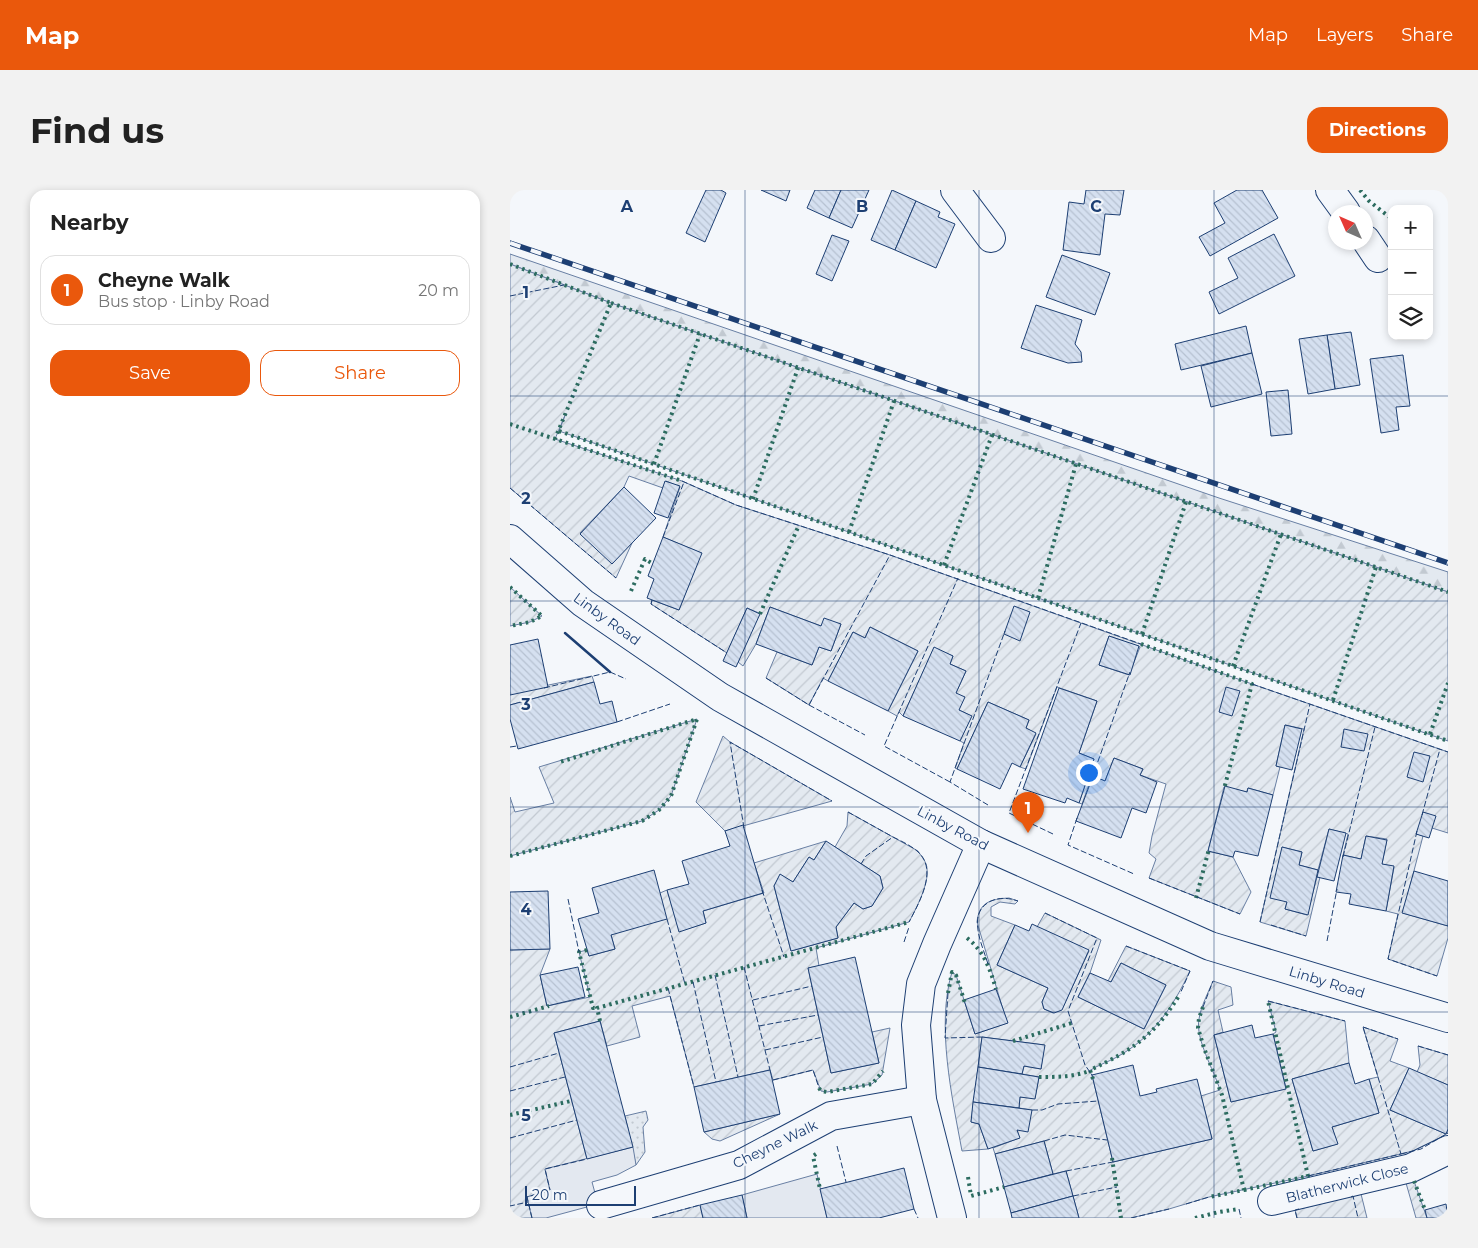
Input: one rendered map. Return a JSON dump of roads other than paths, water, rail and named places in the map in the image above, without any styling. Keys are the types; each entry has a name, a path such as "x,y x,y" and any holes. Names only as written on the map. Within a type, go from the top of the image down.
{"street":[{"path":"955,190 991,238"},
{"path":"1330,190 1341,205"},
{"name":"Linby Road","path":"510,539 583,603 720,696 981,844 1210,946 1448,1018"},
{"path":"952,1218 922,1100 916,1025 921,984 981,844"},
{"name":"Cheyne Walk","path":"601,1205 738,1164 830,1116 922,1100"},
{"name":"Blatherwick Close","path":"1272,1201 1411,1168 1448,1150"}],"railway":[{"path":"510,243 1448,563"}],"place":[{"name":"Cheyne Walk","path":"1028,833"}]}
